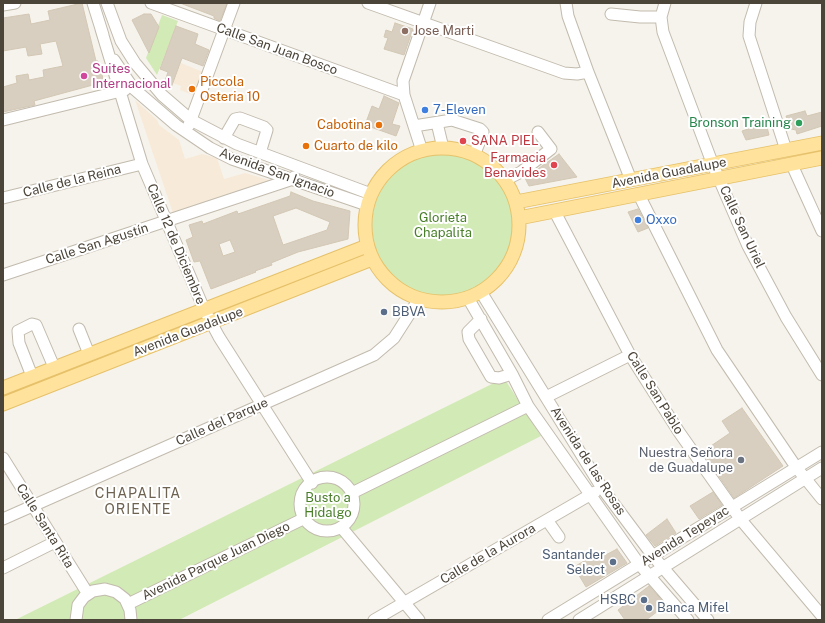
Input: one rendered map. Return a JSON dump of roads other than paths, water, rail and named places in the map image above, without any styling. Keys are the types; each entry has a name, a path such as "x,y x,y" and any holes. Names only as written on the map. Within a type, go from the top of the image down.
{"main road":[{"name":"Avenida Guadalupe","path":"516,202 822,143"},
{"path":"443,148 453,149 474,155 491,166 505,180 516,202 519,218 516,247 511,260 493,283 481,292 468,298 444,302 419,299 404,293 391,284 380,272 372,259 367,246 364,219 369,200 383,175 391,167 411,154 443,148"},
{"name":"Avenida Guadalupe","path":"519,218 822,158"},
{"name":"Avenida Guadalupe","path":"3,388 367,246"},
{"name":"Avenida Guadalupe","path":"3,404 372,259"}],"street":[{"path":"3,5 16,3"},
{"name":"Avenida San Ignacio","path":"93,3 101,29 119,69 133,88 186,133 210,148 232,158 293,179 369,200"},
{"name":"Avenida San Ignacio","path":"107,3 121,42 135,63 162,94 191,120 224,138 297,167 369,200"},
{"name":"Calle San Juan Bosco","path":"150,3 404,94"},
{"path":"186,133 234,3"},
{"path":"368,3 564,73 577,74 588,72"},
{"path":"422,151 404,94 405,74 430,3"},
{"path":"566,3 568,16 588,72 631,180"},
{"name":"Calle San Uriel","path":"665,3 661,17 663,32 713,164 748,246 786,317 822,375"},
{"path":"756,3 750,22 749,36 786,150"},
{"path":"611,14 640,17 661,17"},
{"name":"Calle 12 de Diciembre","path":"101,29 142,164 165,221 204,309 312,483"},
{"path":"3,120 133,88"},
{"path":"224,138 235,118 240,118 264,127 267,130 260,153"},
{"path":"414,126 452,120 480,129 483,132 474,155"},
{"path":"436,123 443,148"},
{"path":"505,180 522,172 551,149 538,132"},
{"name":"Calle de la Reina","path":"3,198 142,164"},
{"path":"792,165 822,231"},
{"path":"293,179 297,167"},
{"name":"Calle San Agustín","path":"3,275 293,179"},
{"path":"639,195 717,350 796,467 822,499"},
{"name":"Calle San Pablo","path":"555,212 630,355 679,432 741,520 822,616"},
{"name":"Avenida de las Rosas","path":"481,292 602,488 652,556 708,620"},
{"name":"Avenida de las Rosas","path":"468,298 512,374 528,406 639,564 688,620"},
{"name":"Calle del Parque","path":"3,519 374,355 394,338 419,299"},
{"path":"481,319 468,332 469,339 491,377 499,378 512,374"},
{"path":"32,376 19,342 18,331 32,324 36,325 54,367"},
{"path":"79,329 89,354"},
{"path":"352,493 528,406 534,409 540,409 544,404 546,397 630,355"},
{"name":"Avenida Tepeyac","path":"548,620 822,452"},
{"name":"Calle Santa Rita","path":"3,458 88,594"},
{"name":"Avenida Tepeyac","path":"578,620 741,520 822,468"},
{"path":"322,478 334,478 345,484 352,493 354,510 350,520 341,527 324,531 313,527 304,518 301,502 304,491 312,483 322,478"},
{"name":"Calle de la Aurora","path":"374,620 602,488"},
{"name":"Avenida Parque Juan Diego","path":"128,604 304,518"},
{"path":"547,520 558,538"},
{"path":"341,527 419,620"},
{"path":"3,568 55,542"},
{"path":"76,620 78,606 88,594 99,590 110,590 121,595 128,604 131,620"}],"place":[{"name":"Jose Marti","path":"405,31"},
{"name":"Suites Internacional","path":"84,76"},
{"name":"Piccola Osteria 10","path":"192,89"},
{"name":"7-Eleven","path":"425,110"},
{"name":"Bronson Training","path":"799,123"},
{"name":"Cabotina","path":"379,125"},
{"name":"SANA PIEL","path":"463,141"},
{"name":"Cuarto de kilo","path":"306,146"},
{"name":"Farmacia Benavides","path":"554,165"},
{"name":"Oxxo","path":"638,220"},
{"name":"BBVA","path":"384,312"},
{"name":"Nuestra Señora de Guadalupe","path":"741,460"},
{"name":"Santander Select","path":"613,562"},
{"name":"HSBC","path":"644,600"},
{"name":"Banca Mifel","path":"649,608"}],"district":[{"name":"CHAPALITA ORIENTE","path":"138,502"}],"park label":[{"name":"Glorieta Chapalita","path":"443,226"},
{"name":"Busto a Hidalgo","path":"328,506"}]}
